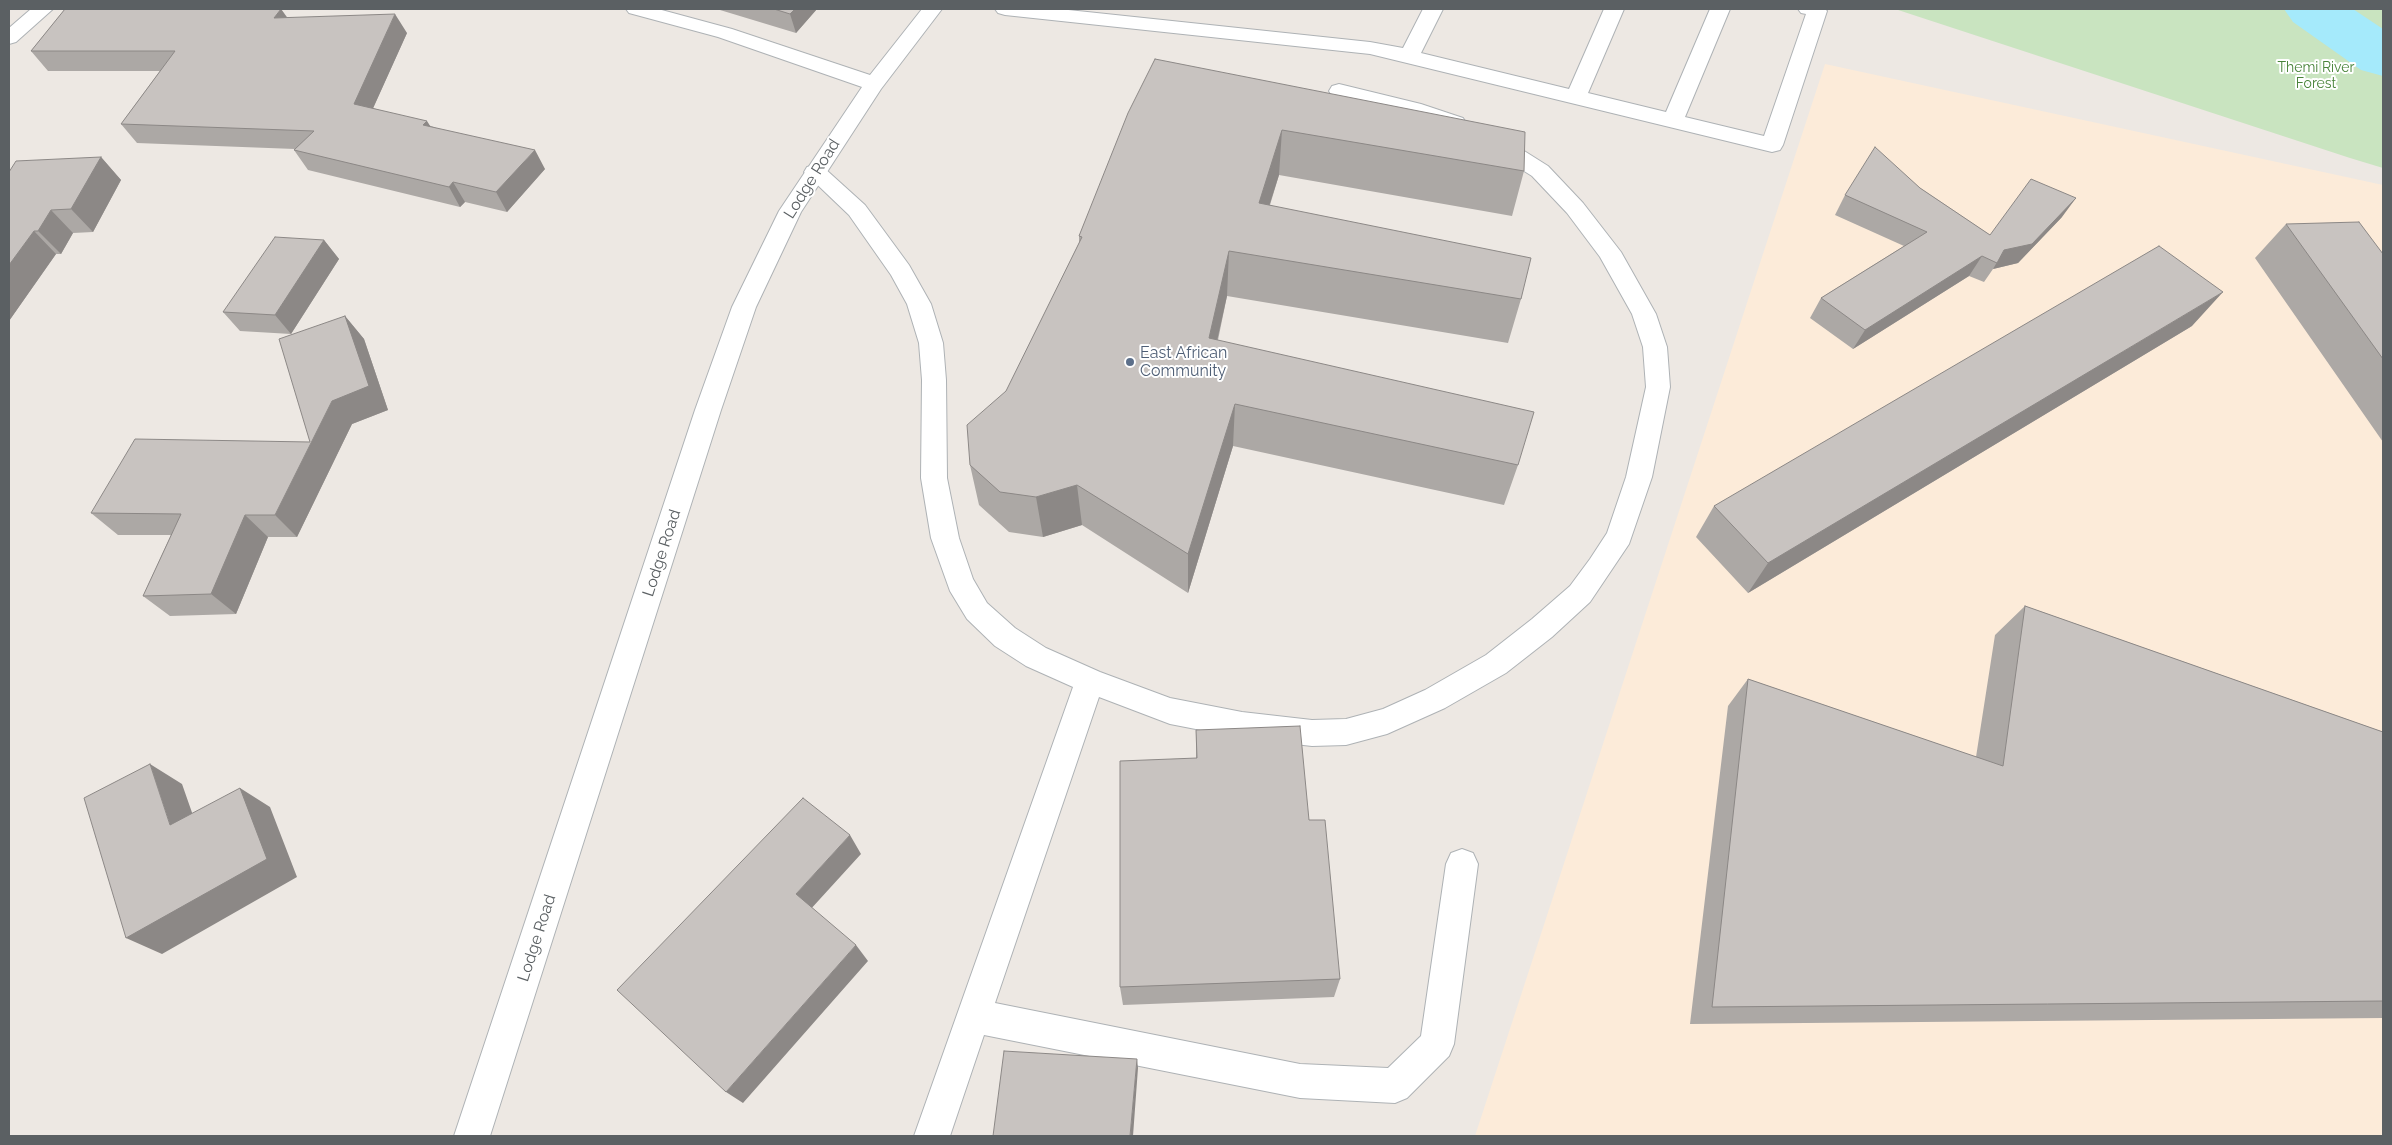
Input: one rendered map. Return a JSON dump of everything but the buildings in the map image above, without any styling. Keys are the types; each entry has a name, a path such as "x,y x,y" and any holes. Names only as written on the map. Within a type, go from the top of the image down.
{"street":[{"path":"9,38 43,9"},
{"path":"636,9 726,33 874,84"},
{"name":"Lodge Road","path":"472,1136 708,410 744,308 790,211 874,84 932,9"},
{"path":"1005,9 1370,48 1772,145 1817,11 1808,9"},
{"path":"1409,56 1433,9"},
{"path":"1575,98 1614,9"},
{"path":"1673,120 1720,9"},
{"path":"815,172 857,210 881,240 902,271 919,304 931,343 934,389 934,478 945,538 960,583 977,611 1004,637 1036,657 1090,681 1170,710 1242,725 1312,733 1346,732 1388,721 1435,699 1496,664 1542,628 1580,594 1600,567 1619,536 1639,477 1658,387 1655,346 1647,322 1634,294 1609,252 1575,208 1540,171 1496,143 1455,123 1414,109 1339,91"},
{"path":"932,1136 1090,681"},
{"path":"974,1016 1300,1081 1395,1086 1437,1044 1462,864"}],"shaded area":[{"path":"1825,64 2383,185 2383,1136 1475,1136"}],"green space":[{"name":"Themi River Forest","path":"1895,9 2383,9 2383,168 2350,158"}],"waterway":[{"path":"2314,9 2383,57"}],"place":[{"name":"East African Community","path":"1130,362"}]}
